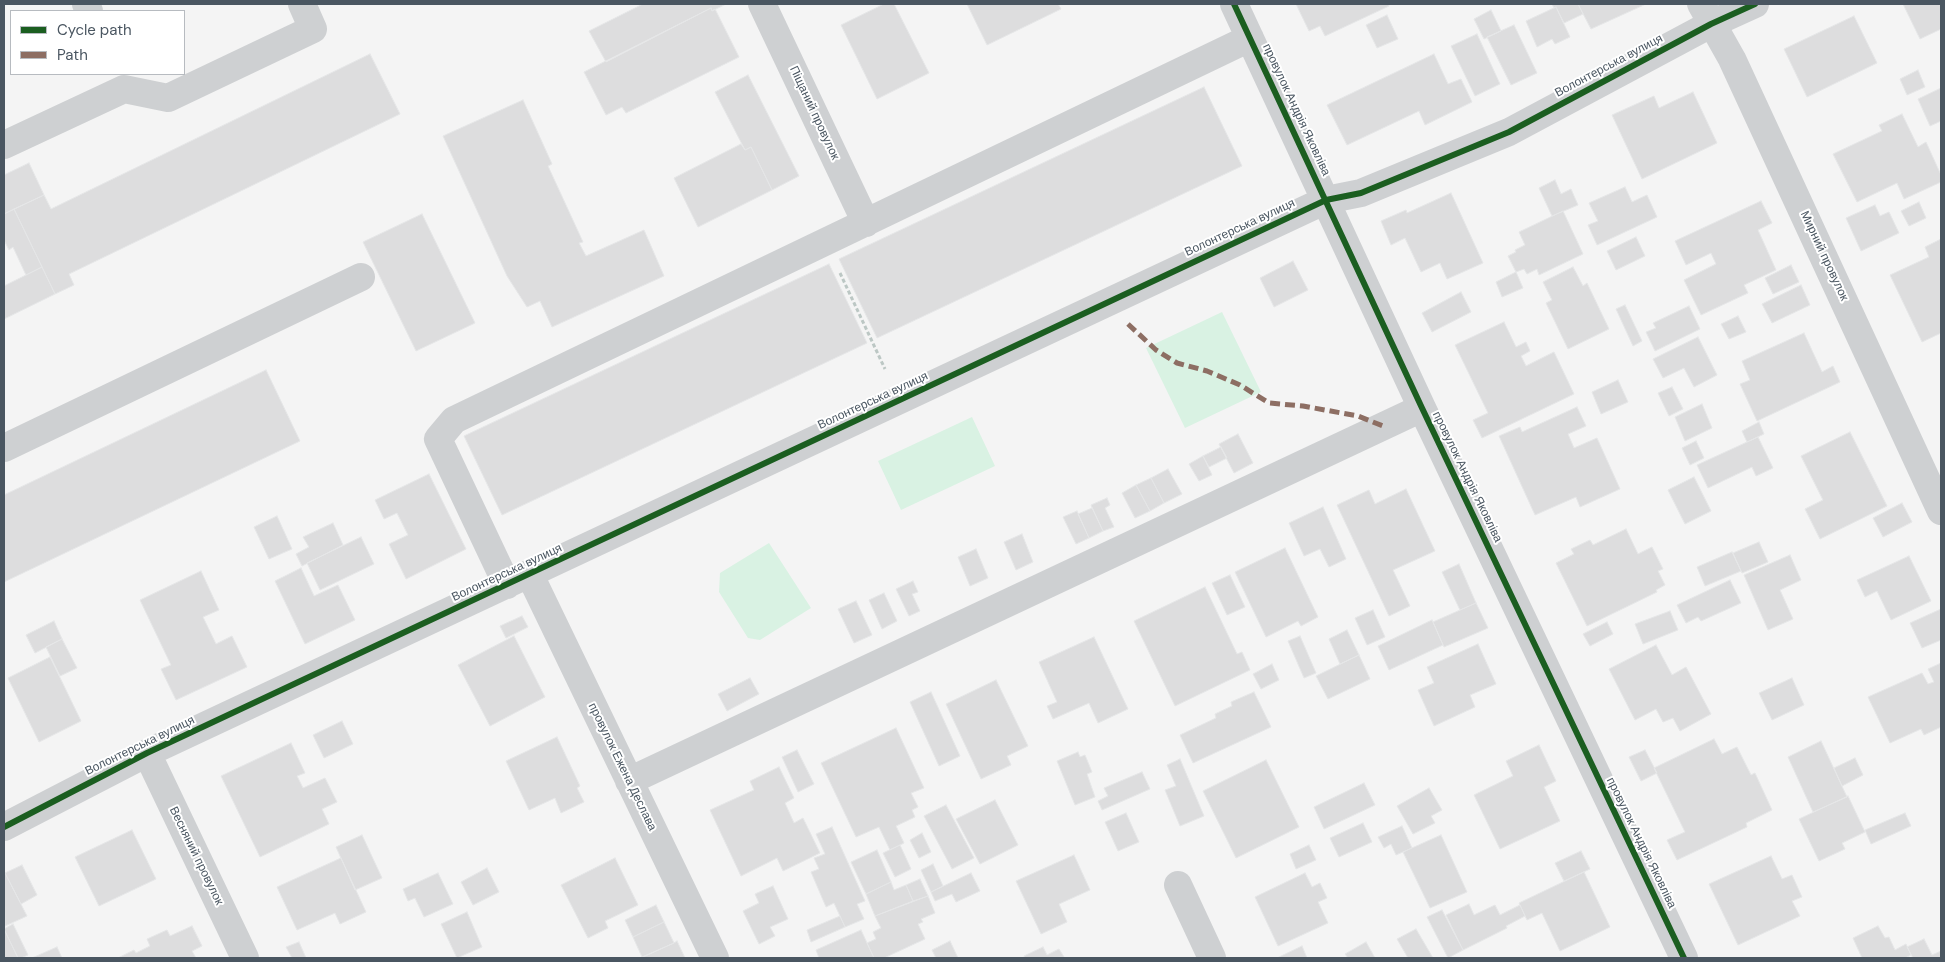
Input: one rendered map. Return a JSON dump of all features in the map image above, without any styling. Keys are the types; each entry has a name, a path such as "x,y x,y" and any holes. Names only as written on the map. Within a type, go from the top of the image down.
{"street":[{"path":"4,145 120,82 168,98 305,34 313,29 302,4"},
{"name":"Піщаний провулок","path":"762,4 866,223"},
{"name":"провулок Андрія Яковліва","path":"1234,4 1422,408 1684,958"},
{"name":"Волонтерська вулиця","path":"4,827 147,754 1326,200 1361,193 1509,132 1706,14 1755,4"},
{"name":"Мирний провулок","path":"1706,14 1732,59 1941,511"},
{"path":"825,242 1250,38"},
{"name":"провулок Ежена Деслава","path":"715,958 629,780 438,439 454,420 825,242"},
{"path":"4,448 362,277"},
{"path":"629,780 1422,408"},
{"name":"Весняний провулок","path":"147,754 245,958"},
{"path":"1178,885 1212,958"}],"path":[{"path":"825,242 888,375 906,398"}],"green space":[{"path":"1222,312 1261,392 1185,428 1146,348"},
{"path":"972,417 995,466 901,510 878,461"},
{"path":"769,543 811,608 760,640 748,638 719,592 720,573"}],"building":[{"path":"643,4 726,4 712,11 711,8 606,62 589,31"},
{"path":"884,4 894,4 929,73 877,99 841,25"},
{"path":"967,4 1058,4 1061,9 987,45"},
{"path":"1296,4 1388,4 1389,6 1325,36 1320,26 1309,31"},
{"path":"1552,4 1578,4 1583,14 1564,23 1556,7 1554,8"},
{"path":"1578,4 1646,4 1591,29"},
{"path":"1903,4 1941,4 1941,29 1920,39"},
{"path":"1556,7 1570,37 1555,44 1552,39 1537,47 1526,21"},
{"path":"711,8 712,11 715,9 739,57 626,113 622,107 606,115 584,72"},
{"path":"1491,10 1501,31 1484,39 1474,19"},
{"path":"1387,15 1398,39 1377,48 1366,25"},
{"path":"1854,16 1877,63 1807,97 1784,49"},
{"path":"1514,25 1537,73 1511,85 1487,37"},
{"path":"1477,34 1500,84 1475,96 1451,46"},
{"path":"370,54 400,114 69,274 74,285 55,294 14,209 44,195 51,209"},
{"path":"1434,54 1448,84 1461,79 1472,102 1425,125 1419,111 1347,145 1327,105"},
{"path":"1918,70 1925,87 1907,95 1900,79"},
{"path":"748,75 799,176 772,190 751,147 745,150 715,92"},
{"path":"1204,87 1242,166 877,338 839,259"},
{"path":"1941,88 1941,121 1930,126 1918,99"},
{"path":"1693,92 1717,143 1642,179 1612,115 1654,96 1659,108"},
{"path":"523,100 552,164 548,166 583,242 579,243 586,256 644,230 664,276 552,327 540,301 527,307 507,276 443,136"},
{"path":"1902,114 1918,147 1926,142 1941,175 1941,182 1904,199 1897,183 1857,202 1833,154 1882,131 1879,125"},
{"path":"741,144 745,150 751,147 772,190 698,227 674,178"},
{"path":"29,163 44,195 4,214 4,175"},
{"path":"1555,180 1561,194 1571,189 1578,205 1552,216 1539,188"},
{"path":"1625,187 1632,202 1647,195 1657,217 1597,245 1588,225 1598,221 1589,203"},
{"path":"1451,193 1483,263 1447,279 1440,263 1421,272 1405,238 1391,245 1381,221 1406,210 1407,213"},
{"path":"1761,201 1772,223 1758,230 1776,270 1744,285 1748,293 1701,315 1684,280 1716,264 1711,253 1686,265 1675,241"},
{"path":"1919,202 1926,218 1909,226 1901,211"},
{"path":"1875,205 1880,216 1889,212 1899,233 1861,251 1846,218"},
{"path":"14,209 42,267 26,275 13,247 9,250 4,240 4,214"},
{"path":"1563,211 1583,254 1539,275 1537,269 1527,274 1524,269 1516,272 1508,256 1525,245 1519,232"},
{"path":"422,214 475,323 416,351 363,242"},
{"path":"1636,237 1645,256 1616,270 1607,251"},
{"path":"1941,239 1941,333 1922,342 1890,275 1929,257 1925,247"},
{"path":"1293,261 1308,290 1274,307 1260,278"},
{"path":"829,264 867,343 502,515 464,436"},
{"path":"1791,265 1799,282 1773,294 1765,278"},
{"path":"42,267 55,294 4,319 4,286"},
{"path":"1573,267 1583,286 1587,283 1609,329 1568,349 1546,303 1552,300 1543,282"},
{"path":"1516,272 1523,288 1502,297 1496,282"},
{"path":"1801,285 1810,305 1772,323 1762,304"},
{"path":"1461,292 1471,312 1432,332 1422,313"},
{"path":"1625,305 1642,341 1633,346 1616,309"},
{"path":"1689,306 1700,329 1655,351 1646,332 1656,328 1653,323"},
{"path":"1738,316 1746,332 1729,339 1721,324"},
{"path":"1504,322 1516,347 1526,342 1530,351 1521,356 1526,366 1554,352 1574,394 1482,438 1473,420 1488,413 1455,345"},
{"path":"1804,333 1822,372 1833,366 1840,382 1757,421 1740,384 1750,380 1742,361"},
{"path":"1698,337 1717,375 1694,387 1684,368 1663,378 1653,359"},
{"path":"266,370 300,441 4,582 4,495"},
{"path":"1618,380 1628,402 1601,414 1592,392"},
{"path":"1672,387 1683,409 1669,416 1658,393"},
{"path":"1702,404 1712,428 1685,441 1675,417"},
{"path":"1577,407 1586,426 1568,434 1574,448 1597,438 1620,489 1580,507 1576,497 1535,515 1499,436 1520,427 1522,432"},
{"path":"1759,422 1764,434 1747,442 1742,431"},
{"path":"1850,432 1887,506 1820,539 1805,509 1823,500 1801,456"},
{"path":"1238,434 1253,463 1234,473 1219,444"},
{"path":"1758,437 1773,468 1756,476 1752,467 1708,488 1697,465"},
{"path":"1696,441 1704,458 1690,465 1682,448"},
{"path":"1221,447 1227,458 1209,467 1203,456"},
{"path":"1203,456 1212,475 1199,481 1189,464"},
{"path":"1168,469 1182,494 1164,503 1151,478"},
{"path":"429,474 466,549 406,579 389,544 408,535 397,513 384,519 375,500"},
{"path":"1694,477 1711,511 1685,524 1668,490"},
{"path":"1151,478 1164,503 1150,511 1136,485"},
{"path":"1136,485 1150,511 1135,518 1122,493"},
{"path":"1406,489 1435,551 1393,570 1410,606 1389,616 1337,505 1369,490 1375,504"},
{"path":"1107,498 1110,505 1105,508 1114,527 1103,531 1091,505"},
{"path":"1902,503 1912,522 1883,537 1873,518"},
{"path":"1323,507 1346,559 1329,567 1320,549 1304,556 1289,523"},
{"path":"1092,508 1103,531 1089,538 1078,514"},
{"path":"1077,511 1089,538 1076,544 1063,517"},
{"path":"277,516 292,549 269,559 254,527"},
{"path":"333,523 343,545 302,566 296,554 309,547 303,537"},
{"path":"1626,529 1638,554 1652,547 1663,569 1658,571 1665,585 1656,590 1657,592 1587,626 1556,563 1574,554 1571,549 1590,540 1593,545"},
{"path":"1022,534 1033,562 1016,570 1004,542"},
{"path":"361,537 374,564 320,590 307,563"},
{"path":"1759,542 1768,562 1742,573 1733,553"},
{"path":"1285,548 1318,617 1301,626 1298,621 1266,637 1235,572"},
{"path":"976,549 988,578 970,586 958,557"},
{"path":"1732,552 1741,571 1705,586 1697,567"},
{"path":"1790,555 1801,580 1780,590 1793,619 1768,630 1744,575"},
{"path":"1909,556 1931,601 1891,620 1877,591 1865,597 1857,580"},
{"path":"1459,564 1476,603 1460,610 1442,572"},
{"path":"301,568 314,596 338,585 355,620 305,644 275,581"},
{"path":"201,571 219,610 203,617 216,644 232,636 247,667 176,700 161,669 171,665 140,600"},
{"path":"1230,575 1245,607 1227,615 1212,583"},
{"path":"1730,580 1741,603 1701,621 1698,617 1686,623 1677,605"},
{"path":"913,581 918,592 912,594 920,611 909,616 896,589"},
{"path":"1205,587 1237,654 1242,652 1250,670 1175,706 1134,621"},
{"path":"884,593 897,621 882,629 869,600"},
{"path":"856,601 872,635 854,643 838,609"},
{"path":"1476,603 1488,628 1444,647 1433,622"},
{"path":"1941,609 1941,640 1922,648 1910,623"},
{"path":"1373,610 1385,637 1367,645 1355,618"},
{"path":"1670,611 1678,630 1643,644 1635,624"},
{"path":"522,616 528,627 506,638 500,626"},
{"path":"1432,620 1443,645 1389,670 1378,646"},
{"path":"54,621 62,639 35,653 26,635"},
{"path":"1607,622 1613,634 1590,646 1583,634"},
{"path":"1347,630 1359,655 1340,664 1329,639"},
{"path":"514,636 545,697 490,726 458,665"},
{"path":"1300,636 1316,673 1304,678 1288,641"},
{"path":"1094,637 1128,709 1098,723 1089,703 1053,719 1047,706 1057,702 1039,662"},
{"path":"62,639 77,668 60,676 46,647"},
{"path":"1478,644 1496,684 1470,695 1475,707 1434,726 1418,690 1434,683 1427,667"},
{"path":"1656,645 1672,675 1686,667 1711,714 1680,731 1673,718 1663,722 1656,709 1635,720 1609,669"},
{"path":"1359,655 1370,679 1328,699 1316,676"},
{"path":"50,657 81,721 39,742 8,678"},
{"path":"1941,663 1941,727 1924,735 1921,729 1890,743 1868,697 1922,673 1928,684 1934,682 1928,669"},
{"path":"1272,664 1279,680 1261,689 1253,674"},
{"path":"750,678 759,694 727,711 718,694"},
{"path":"1792,678 1804,705 1772,720 1759,693"},
{"path":"996,680 1028,746 1007,756 1011,765 981,779 946,704"},
{"path":"931,692 960,756 939,766 910,702"},
{"path":"1254,692 1271,727 1193,763 1180,735 1216,718 1215,714 1232,706 1231,702"},
{"path":"342,721 353,744 324,758 313,735"},
{"path":"896,728 924,788 911,793 918,807 912,810 915,817 896,826 904,843 890,850 879,827 856,837 821,763"},
{"path":"557,737 580,786 577,788 584,802 561,813 555,798 529,810 506,761"},
{"path":"1714,739 1722,754 1737,747 1751,775 1755,773 1772,810 1746,823 1747,827 1677,860 1667,840 1685,832 1654,768"},
{"path":"1821,741 1847,797 1813,812 1788,757"},
{"path":"291,743 305,773 297,776 303,788 325,778 337,802 322,809 329,824 260,857 221,776"},
{"path":"1539,745 1556,781 1544,787 1560,821 1500,849 1474,795 1513,776 1506,761"},
{"path":"797,750 814,784 798,792 782,757"},
{"path":"1645,750 1657,773 1641,781 1629,757"},
{"path":"1078,752 1080,757 1085,755 1092,772 1087,774 1095,797 1075,805 1057,761"},
{"path":"1855,758 1863,775 1842,786 1834,768"},
{"path":"1180,759 1204,816 1180,826 1165,790 1176,786 1167,765"},
{"path":"1266,760 1299,827 1236,858 1203,791"},
{"path":"779,767 794,798 785,803 794,823 803,818 820,853 783,871 777,858 741,876 710,810 754,790 750,781"},
{"path":"1142,772 1150,789 1102,810 1098,801 1108,796 1104,788"},
{"path":"1364,783 1375,805 1324,829 1314,807"},
{"path":"1429,788 1442,810 1431,816 1435,823 1413,834 1397,806"},
{"path":"1848,796 1865,832 1842,843 1845,849 1819,861 1799,819"},
{"path":"995,800 1018,845 980,864 956,819"},
{"path":"946,805 974,858 952,869 924,816"},
{"path":"1126,813 1139,842 1118,851 1105,822"},
{"path":"1905,813 1911,826 1871,844 1865,830"},
{"path":"1363,823 1372,842 1339,857 1330,838"},
{"path":"1402,826 1412,848 1396,855 1391,844 1384,848 1378,837"},
{"path":"832,827 865,901 857,904 864,919 845,927 834,903 826,907 811,872 819,869 814,858 825,854 816,834"},
{"path":"132,830 156,879 99,906 75,857"},
{"path":"922,833 931,852 919,858 910,840"},
{"path":"362,835 382,878 355,890 336,847"},
{"path":"1441,835 1467,892 1430,908 1403,852"},
{"path":"900,845 911,869 895,877 883,853"},
{"path":"1309,845 1316,860 1296,869 1290,854"},
{"path":"877,850 891,882 866,894 851,862"},
{"path":"1581,851 1590,869 1564,881 1555,863"},
{"path":"1074,855 1090,890 1059,904 1067,922 1041,934 1016,881"},
{"path":"1771,856 1782,879 1792,875 1802,897 1792,901 1800,916 1738,945 1709,884"},
{"path":"341,858 366,912 340,924 335,913 297,930 277,887"},
{"path":"615,858 638,905 605,921 608,928 588,938 561,885"},
{"path":"933,864 943,886 931,892 921,870"},
{"path":"22,865 37,895 21,904 5,873"},
{"path":"487,868 499,892 473,905 461,882"},
{"path":"1584,872 1610,927 1560,951 1542,913 1527,920 1519,903"},
{"path":"438,873 453,904 424,917 415,898 408,901 403,889"},
{"path":"971,873 980,891 956,902 952,894 935,901 931,892"},
{"path":"1305,873 1312,887 1320,883 1327,898 1318,902 1328,923 1278,946 1255,897"},
{"path":"4,874 27,916 5,926"},
{"path":"920,879 928,896 913,901 906,885"},
{"path":"891,882 894,890 906,885 913,901 875,916 866,894"},
{"path":"773,886 788,919 770,927 775,936 759,944 743,911 759,903 755,894"},
{"path":"928,896 935,913 921,919 923,922 918,924 925,939 884,958 874,958 867,943 876,939 873,932 881,928 875,916"},
{"path":"1469,904 1474,915 1495,905 1500,915 1520,905 1525,916 1506,926 1507,928 1463,950 1446,915"},
{"path":"656,905 664,922 633,937 625,920"},
{"path":"1442,910 1463,950 1448,958 1427,917"},
{"path":"467,912 482,947 457,958 441,924"},
{"path":"840,916 845,927 811,942 807,930"},
{"path":"664,922 674,943 642,957 633,937"},
{"path":"13,924 28,955 21,958 18,958 4,929"},
{"path":"192,926 202,946 192,951 196,958 118,958 134,950 136,953 150,946 147,939 167,930 170,936"},
{"path":"1878,926 1885,938 1889,937 1895,950 1906,944 1911,955 1905,958 1862,958 1853,938"},
{"path":"4,929 18,958 4,958"},
{"path":"1416,929 1433,958 1408,958 1397,939"},
{"path":"861,930 874,958 819,958 816,950"},
{"path":"1924,939 1932,955 1941,951 1941,958 1913,958 1907,947"},
{"path":"677,941 685,958 641,958 674,943"},
{"path":"950,941 958,958 936,958 932,950"},
{"path":"299,942 306,958 292,958 286,947"},
{"path":"1366,942 1375,958 1348,958 1345,954"},
{"path":"1302,946 1307,958 1277,958"},
{"path":"57,947 62,958 32,958"},
{"path":"1043,947 1047,955 1059,949 1064,957 1025,958 1024,956"}],"marked path":[{"path":"1128,324 1156,350 1177,363 1207,371 1240,385 1269,403 1303,406 1358,416 1383,426"}],"cycle path":[{"path":"1234,4 1422,408 1684,958"},
{"path":"4,827 147,753 1326,200 1361,193 1509,132 1711,24 1755,4"}]}
